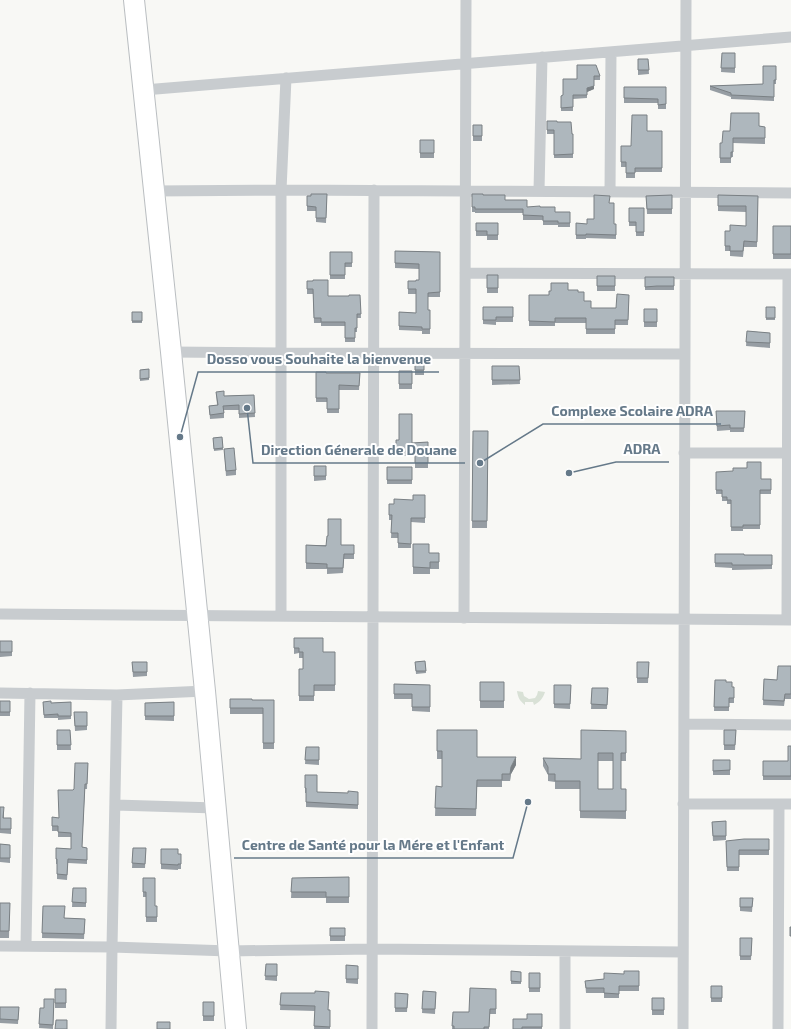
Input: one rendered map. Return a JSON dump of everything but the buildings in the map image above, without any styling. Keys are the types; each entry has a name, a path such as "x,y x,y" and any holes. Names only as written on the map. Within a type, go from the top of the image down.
{"highway":[{"path":"134,0 205,691 236,1029"}],"street":[{"path":"464,618 466,0"},
{"path":"683,1029 684,192 686,0"},
{"path":"144,90 791,37"},
{"path":"610,192 612,52"},
{"path":"539,191 542,57"},
{"path":"281,616 281,190 286,78"},
{"path":"153,191 374,190 791,193 791,186"},
{"path":"372,1029 374,190"},
{"path":"0,614 789,620 790,274 465,273"},
{"path":"171,352 373,354 684,354"},
{"path":"684,453 789,453"},
{"path":"0,693 117,695 205,691"},
{"path":"26,946 30,694"},
{"path":"111,1029 117,695"},
{"path":"684,724 791,725"},
{"path":"683,804 791,804"},
{"path":"778,1029 779,804"},
{"path":"115,805 216,808"},
{"path":"0,946 112,947 229,951 372,949 683,952"},
{"path":"565,951 565,1029"}],"shaded area":[{"path":"517,691 523,692 524,696 529,699 535,698 538,691 545,692 541,700 536,704 534,705 533,702 525,702 525,705 518,696"}],"place":[{"name":"Direction Génerale de Douane","path":"247,408"},
{"name":"Dosso vous Souhaite la bienvenue","path":"180,437"},
{"name":"Complexe Scolaire ADRA","path":"480,463"},
{"name":"ADRA","path":"569,473"},
{"name":"Centre de Santé pour la Mére et l'Enfant","path":"528,802"}]}
